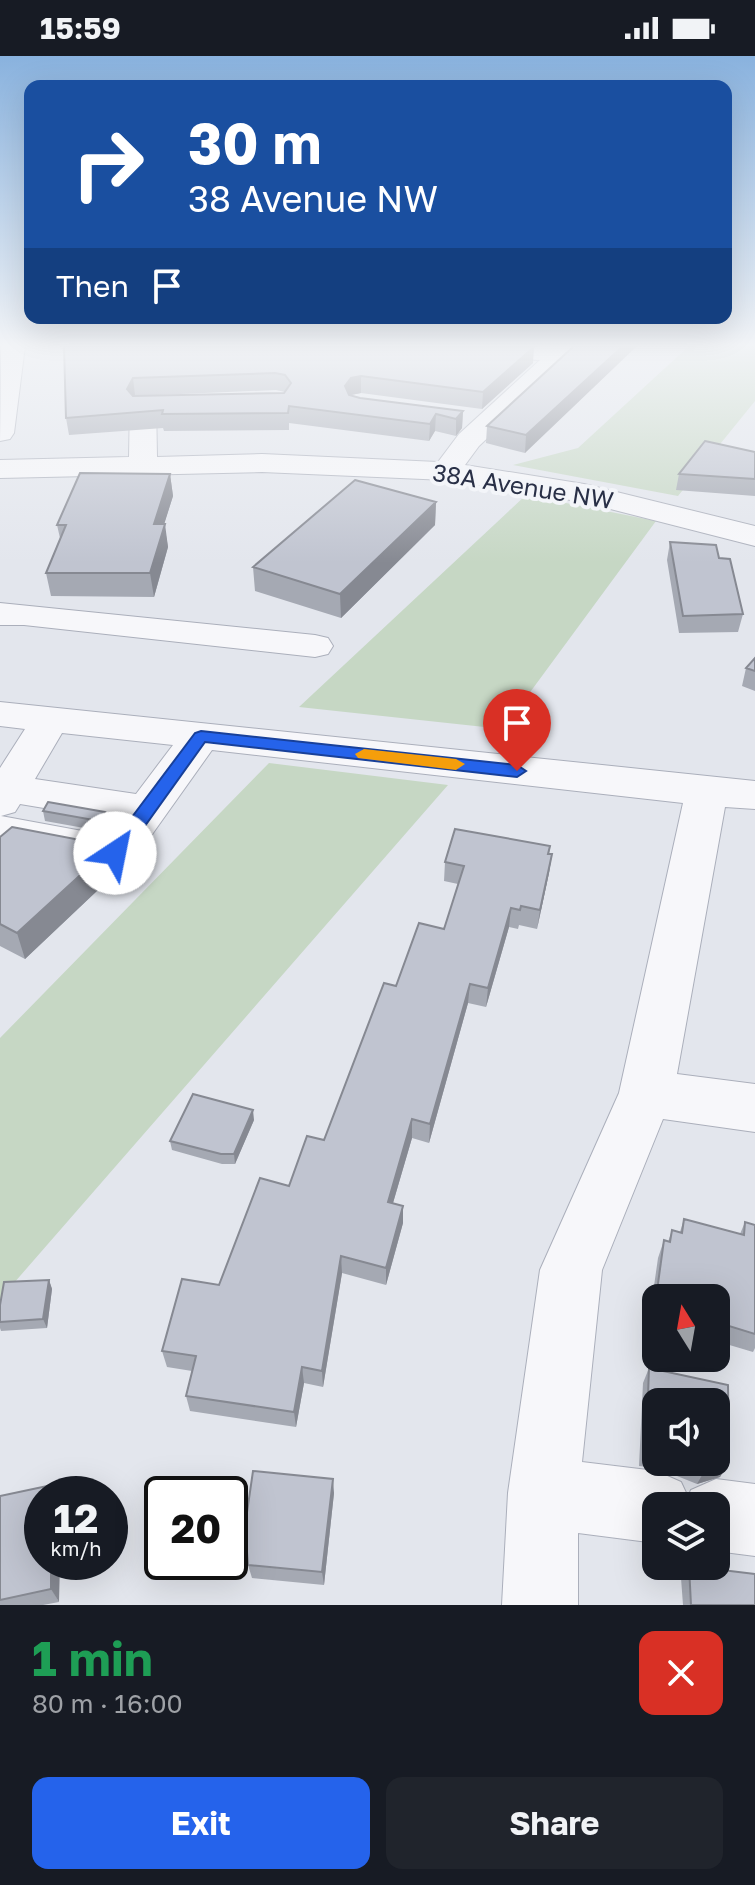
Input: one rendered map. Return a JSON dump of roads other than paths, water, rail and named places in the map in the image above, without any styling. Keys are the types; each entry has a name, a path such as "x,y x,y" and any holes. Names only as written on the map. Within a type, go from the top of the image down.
{"street":[{"path":"143,463 145,418"},
{"path":"470,418 489,421"},
{"path":"446,471 469,440 492,418"},
{"name":"38A Avenue NW","path":"0,469 143,463 262,463 446,471 584,493 755,536"},
{"path":"0,614 315,646"},
{"path":"0,714 731,793 646,1093 571,1270 543,1493 540,1605"},
{"path":"51,719 5,795 144,810"},
{"path":"0,831 115,853 201,736"},
{"path":"646,1093 755,1108"},
{"path":"543,1493 642,1505"},
{"path":"730,1517 755,1520"}]}
